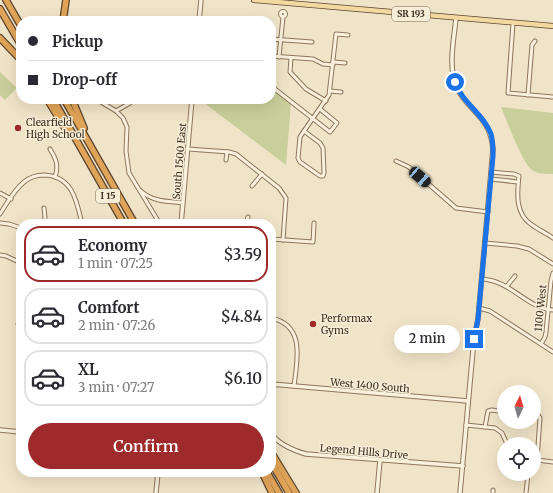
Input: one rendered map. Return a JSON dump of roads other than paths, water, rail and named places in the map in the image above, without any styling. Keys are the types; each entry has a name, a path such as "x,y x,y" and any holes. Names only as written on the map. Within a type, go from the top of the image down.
{"highway":[{"path":"6,0 16,17"},
{"path":"63,16 65,0"},
{"path":"0,9 16,36"},
{"path":"0,38 16,55"},
{"path":"50,104 82,156 91,167"},
{"name":"I 15","path":"56,104 121,219"},
{"name":"I 15","path":"67,104 132,219"},
{"path":"74,104 82,125 107,175"},
{"path":"276,460 296,493"},
{"path":"276,471 289,493"},
{"path":"264,477 272,493"},
{"path":"270,477 279,493"}],"main road":[{"name":"SR 193","path":"254,0 553,26"}],"street":[{"path":"199,16 201,0"},
{"path":"279,57 283,17 280,14 283,12 284,3"},
{"path":"456,18 452,66 455,82 467,103 483,119 491,135 493,149 482,279 474,339 460,493"},
{"path":"513,22 508,93 553,97"},
{"path":"304,131 320,143 323,148 323,176 320,176 300,162 298,158 300,137 304,131 326,101 329,95 336,34 348,35"},
{"path":"276,40 312,42"},
{"path":"528,95 532,45 535,41"},
{"path":"276,57 313,59 323,64 345,63"},
{"path":"291,58 290,72 306,89 326,101"},
{"path":"276,90 330,132 337,123 320,109"},
{"path":"330,91 341,92"},
{"path":"104,104 116,111 123,118 127,127 126,162 128,173 157,219"},
{"path":"116,111 128,104"},
{"name":"South 1500 East","path":"181,219 192,104"},
{"path":"50,149 58,163 58,169 55,177"},
{"path":"188,149 236,154 262,174 283,193 286,198 283,240"},
{"path":"226,160 227,152"},
{"path":"396,161 408,167 456,208 488,212"},
{"path":"491,172 519,176 518,202 522,214 532,225 553,238"},
{"path":"252,186 262,174"},
{"path":"0,214 25,181 34,176 40,175 55,177 71,189 76,198 81,219"},
{"path":"491,179 518,182"},
{"path":"138,188 147,196 156,200 183,203"},
{"path":"0,193 11,198"},
{"path":"44,208 45,219"},
{"path":"79,210 83,208"},
{"path":"0,223 16,226"},
{"path":"276,239 313,242 314,223"},
{"path":"485,243 517,246 529,249 553,264"},
{"path":"0,255 16,260"},
{"name":"1100 West","path":"541,344 545,337 553,273"},
{"path":"507,286 515,276"},
{"path":"482,279 496,281 507,286 536,306 553,310"},
{"path":"479,308 490,311 553,352"},
{"path":"276,320 288,328 294,334 297,341 298,347 294,386"},
{"name":"West 1400 South","path":"276,384 468,401"},
{"path":"485,427 488,411 497,411"},
{"path":"466,425 495,428 502,433 504,437"},
{"path":"0,430 16,432"},
{"name":"Legend Hills Drive","path":"276,439 288,448 306,454 463,466"},
{"path":"378,493 380,460"},
{"path":"541,461 553,462"},
{"path":"156,493 158,477"},
{"path":"526,493 527,481"}],"place":[{"name":"Clearfield High School","path":"18,128"},
{"name":"Performax Gyms","path":"313,324"}]}
